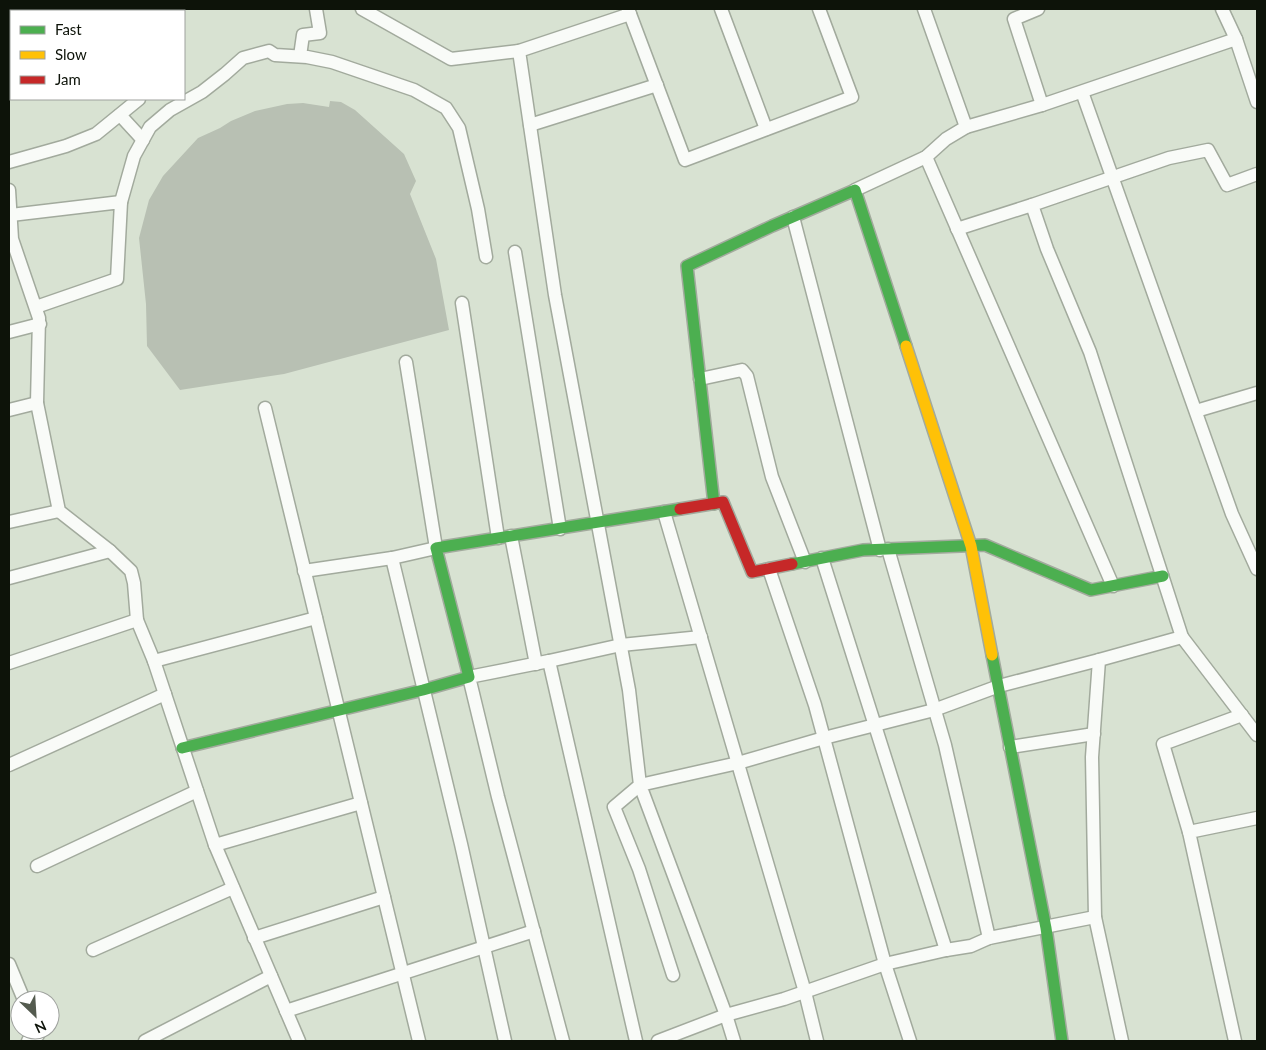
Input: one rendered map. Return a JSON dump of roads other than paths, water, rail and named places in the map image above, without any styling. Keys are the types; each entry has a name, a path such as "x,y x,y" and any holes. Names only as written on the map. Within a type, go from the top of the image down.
{"street":[{"path":"300,56 303,35 320,33 316,9"},
{"path":"362,9 451,59 519,51 629,11 685,160 852,96 819,9"},
{"path":"721,9 766,129"},
{"path":"924,9 966,127"},
{"path":"1038,9 1014,19 1042,104"},
{"path":"1222,9 1236,39 1251,64 1257,102"},
{"path":"714,504 687,266 793,216 926,157 946,139 966,127 1082,92 1236,39"},
{"path":"36,308 117,279 121,202 134,156 150,128 170,110 202,92 243,58 269,51 275,55 300,56 332,62 414,90 446,108 459,128 478,209 486,257"},
{"path":"519,51 555,295 629,690 640,785 734,1041"},
{"path":"530,125 657,85"},
{"path":"1082,92 1232,514 1257,569"},
{"path":"9,162 66,146 96,134 138,100"},
{"path":"120,115 143,140"},
{"path":"957,229 1169,158 1208,150 1226,185 1257,174"},
{"path":"926,157 1113,586"},
{"path":"9,190 13,254 36,308 40,324 37,403 59,511 110,550 130,572 134,583 137,620 154,661 214,845 299,1041"},
{"path":"855,190 971,546 1046,928 1062,1041"},
{"path":"11,215 121,202"},
{"path":"1032,205 1047,249 1090,352 1182,637 1257,735"},
{"path":"793,216 884,550 945,745 989,938"},
{"path":"514,252 560,529"},
{"path":"462,303 498,538"},
{"path":"9,332 40,324"},
{"path":"406,362 436,548 498,796 563,1041"},
{"path":"700,379 742,370 747,376 772,477 804,562"},
{"path":"1196,411 1257,393"},
{"path":"9,410 37,403"},
{"path":"265,408 419,1041"},
{"path":"304,570 392,558 436,548 723,502 752,572 862,550 985,546 1092,590 1163,576"},
{"path":"9,522 59,511"},
{"path":"664,512 805,992 817,1041"},
{"path":"511,536 636,1041"},
{"path":"9,578 110,550"},
{"path":"392,558 505,1041"},
{"path":"822,558 946,950"},
{"path":"769,569 815,705 885,964 910,1041"},
{"path":"154,661 316,618"},
{"path":"9,663 137,620"},
{"path":"182,748 424,690 469,677 621,645 701,637"},
{"path":"673,975 639,868 614,807 640,785 738,763 824,738 934,710 998,686 1182,637"},
{"path":"1098,660 1092,757 1095,917 1122,1041"},
{"path":"9,765 164,694"},
{"path":"1235,1041 1189,832 1163,744 1242,715"},
{"path":"1010,747 1094,734"},
{"path":"37,866 197,791"},
{"path":"214,845 361,803"},
{"path":"1189,832 1257,818"},
{"path":"92,950 233,888"},
{"path":"254,938 384,897"},
{"path":"658,1041 726,1015 784,999 885,964 971,946 989,938 1095,917"},
{"path":"286,1011 534,931"},
{"path":"9,964 20,990"},
{"path":"146,1041 271,976"}]}
